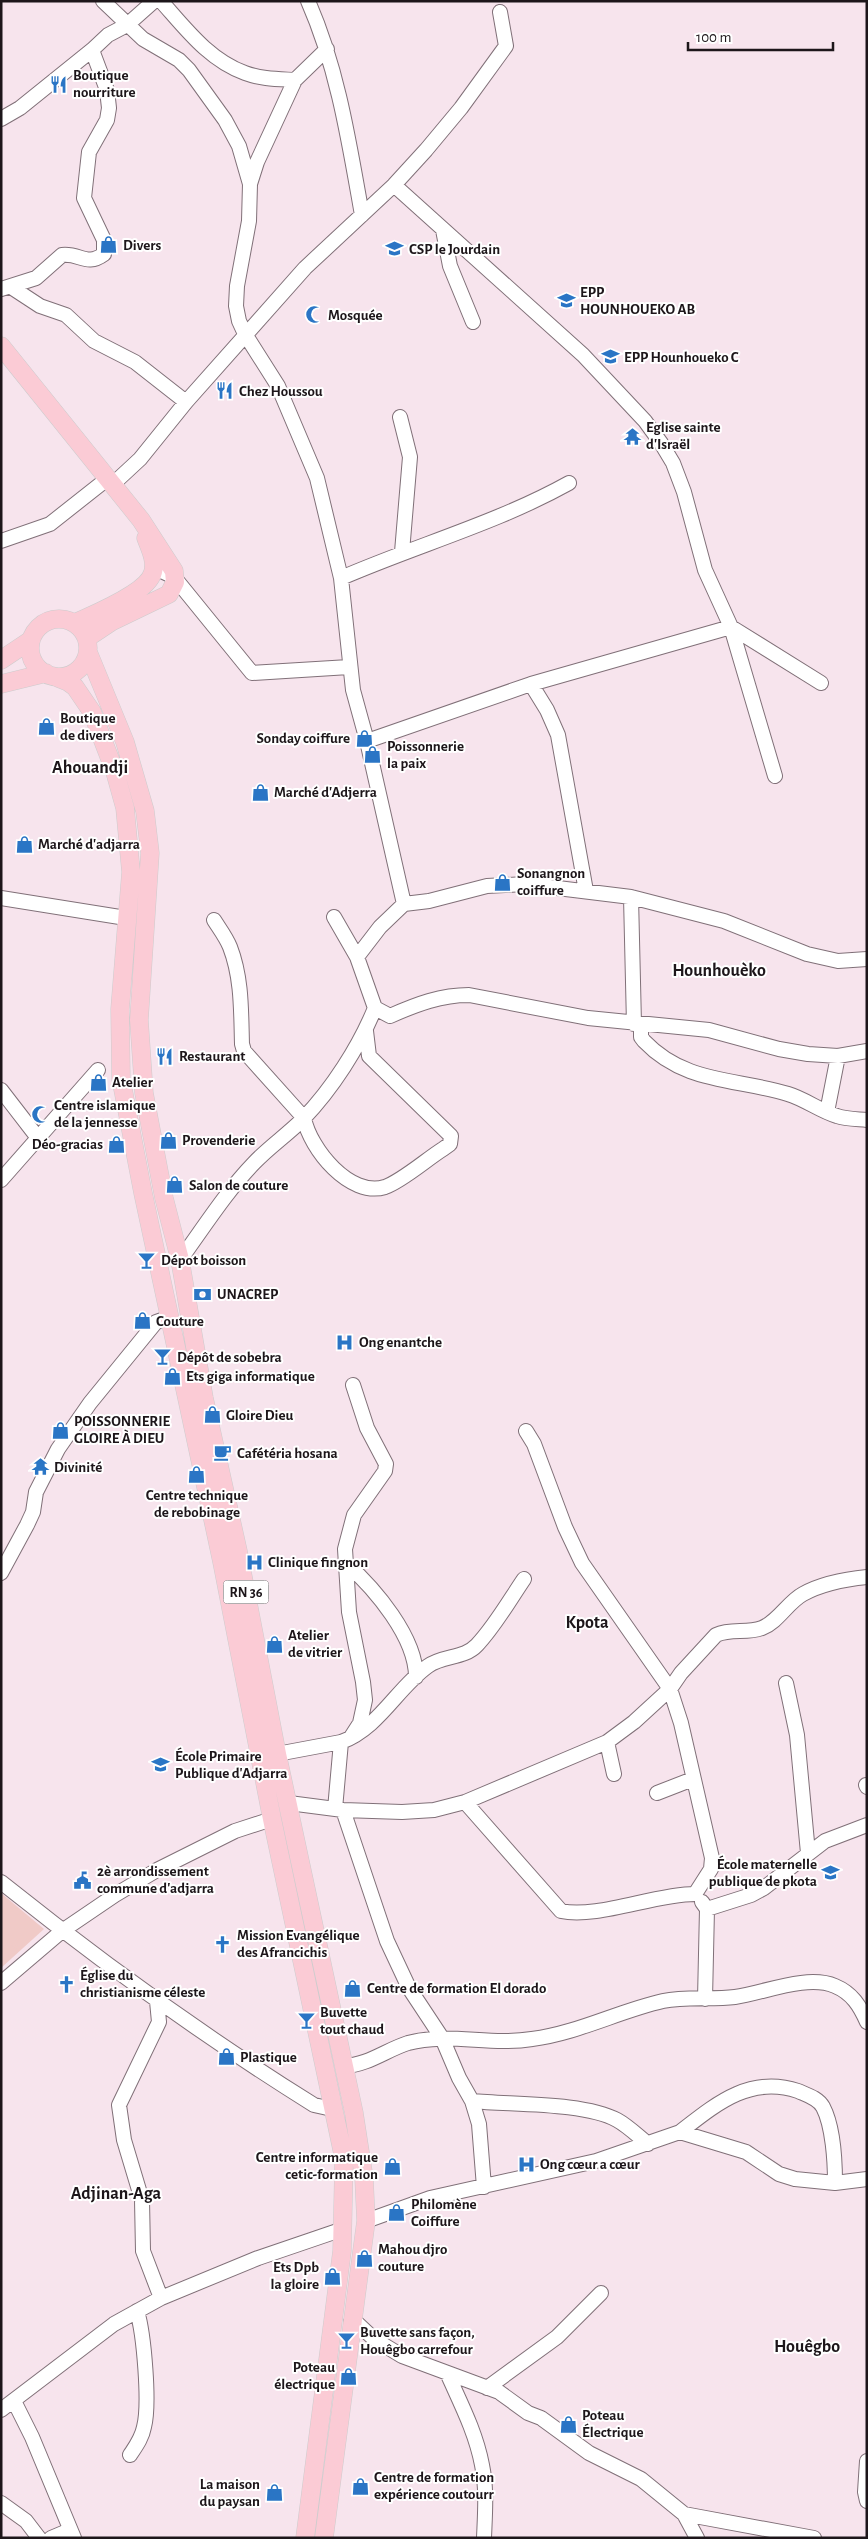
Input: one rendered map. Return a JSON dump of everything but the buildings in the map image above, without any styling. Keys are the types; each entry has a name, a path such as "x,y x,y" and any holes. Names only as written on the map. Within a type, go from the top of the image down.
{"main road":[{"path":"1,346 141,520 174,571 169,594 110,622 87,645 84,663 76,672 65,676 50,675 1,684"},
{"path":"75,624 139,590 148,582 154,562 141,520"},
{"path":"1,660 31,640 38,628 49,620 63,619 75,624 87,645"},
{"path":"31,640 33,659 50,675"},
{"name":"RN 36","path":"87,645 125,742 145,811 150,852 139,1020 144,1093 164,1198 180,1260 204,1398 238,1551 277,1754 344,2066 364,2178 366,2221 351,2322 324,2538"},
{"name":"RN 36","path":"50,675 68,682 86,701 103,737 116,772 125,808 131,872 119,1028 121,1079 262,1756 272,1820 344,2159 343,2228 335,2308 305,2538"}],"street":[{"path":"103,1 143,39 179,60 204,88 239,146 250,184"},
{"path":"1,119 20,108 108,35 127,25 154,1"},
{"path":"161,1 203,48 222,62 245,73 295,80"},
{"path":"308,1 327,49 344,114 362,215"},
{"path":"1,541 50,524 145,454 186,402 245,334 306,268 394,185 461,108 506,46 500,12"},
{"path":"327,49 295,80 257,162 250,184 249,221 236,306 245,334 278,386 317,478 341,578 349,667 353,690 367,741 404,904"},
{"path":"6,288 36,278 62,255 77,256 87,261 93,261 104,254 104,240 84,198 89,152 107,120 108,108 107,90 92,50"},
{"path":"394,185 583,354 645,421 661,443 673,463 684,492 705,570 731,627 775,776"},
{"path":"443,230 450,266 473,322"},
{"path":"6,288 40,306 66,315 94,341 135,362 186,402"},
{"path":"400,417 410,458 402,552"},
{"path":"341,578 402,552 505,516 569,483"},
{"path":"154,567 174,577 252,673 349,667"},
{"path":"367,741 530,684 731,627 821,684"},
{"path":"530,684 547,710 558,735 586,891"},
{"path":"357,956 380,927 404,904 429,901 487,886 503,884 545,885 631,898 724,921 807,954 838,960 867,959"},
{"path":"1,898 126,918"},
{"path":"631,898 637,1024 644,1041 678,1067 709,1078 774,1090 810,1102 827,1112 844,1118 867,1120"},
{"path":"180,1260 240,1179 273,1144 304,1118 328,1089 366,1031 375,1008 357,956 334,917"},
{"path":"214,920 229,945 232,954 242,999 242,1044 244,1051 304,1118 306,1132 328,1164 352,1181 374,1190 393,1183 450,1144 451,1136 370,1056 366,1031"},
{"path":"375,1008 390,1016 430,1000 452,995 470,995 509,1004 637,1024 709,1030 779,1049 838,1056 867,1051"},
{"path":"827,1112 838,1056"},
{"path":"1,1180 98,1070"},
{"path":"1,1090 38,1138"},
{"path":"1,1573 27,1525 33,1512 36,1492 58,1450 90,1403 156,1322 170,1317"},
{"path":"353,1385 367,1428 386,1464 386,1471 354,1515 348,1531 345,1549 349,1612 364,1682 365,1700 360,1723 346,1739 339,1810 387,1941 409,1988 442,2038 459,2078 472,2101 479,2124 484,2187"},
{"path":"526,1431 534,1444 562,1520 582,1563 670,1690 681,1722 712,1858 711,1869 696,1894"},
{"path":"346,1563 376,1593 389,1613 414,1656 416,1677"},
{"path":"289,1803 339,1810 434,1810 465,1802 607,1742 634,1722 670,1690 681,1673 716,1635 723,1632 752,1631 763,1628 803,1594 849,1579 867,1577"},
{"path":"277,1754 346,1739 390,1705 416,1677 436,1661 465,1654 477,1645 524,1579"},
{"path":"786,1683 797,1735 808,1853"},
{"path":"607,1742 614,1774"},
{"path":"657,1793 693,1779"},
{"path":"465,1802 535,1884 561,1911 588,1912 677,1894 696,1894"},
{"path":"1,1984 62,1930 157,1870 235,1831 272,1820"},
{"path":"707,1909 751,1895 764,1888 825,1841 867,1825"},
{"path":"1,1882 157,2001 314,2106 332,2109"},
{"path":"696,1894 707,1909 705,1999"},
{"path":"344,2066 377,2058 408,2043 442,2038 499,2042 533,2039 584,2026 664,2001 734,1997 814,1982 835,1986 851,1996 863,2007 867,2022"},
{"path":"157,2001 159,2022 119,2105 124,2140 142,2200 143,2252 161,2298"},
{"path":"366,2221 430,2198 596,2161 648,2144 680,2132 725,2100 760,2086 780,2086 797,2091 815,2098 822,2105 827,2117 835,2164 835,2183"},
{"path":"472,2101 571,2108 604,2115 617,2120 648,2144"},
{"path":"680,2132 746,2152 779,2174 795,2179 835,2183 867,2179"},
{"path":"1,2410 85,2345 137,2311 161,2298 258,2258 343,2228"},
{"path":"487,2388 558,2337 601,2292"},
{"path":"130,2455 141,2437 146,2413 142,2333 137,2311"},
{"path":"351,2322 358,2324 374,2339 402,2356 448,2375 499,2392 528,2413 541,2418 589,2452 640,2479 684,2514 696,2538"},
{"path":"448,2375 474,2435 482,2464 485,2486 484,2538"},
{"path":"14,2401 32,2437 72,2534 51,2538"},
{"path":"867,2461 865,2492 867,2501"},
{"path":"1,2503 26,2521 38,2538"},
{"path":"684,2514 814,2538"}],"shaded area":[{"path":"1,1893 44,1929 1,1968"}],"place":[{"name":"Boutique nourriture","path":"59,84"},
{"name":"Divers","path":"109,245"},
{"name":"CSP le Jourdain","path":"395,249"},
{"name":"EPP HOUNHOUEKO AB","path":"566,301"},
{"name":"Mosquée","path":"314,315"},
{"name":"EPP Hounhoueko C","path":"610,357"},
{"name":"Chez Houssou","path":"225,391"},
{"name":"Eglise sainte d'Israël","path":"632,436"},
{"name":"Boutique de divers","path":"46,727"},
{"name":"Sonday coiffure","path":"364,738"},
{"name":"Poissonnerie la paix","path":"373,755"},
{"name":"Marché d'Adjerra","path":"260,792"},
{"name":"Marché d'adjarra","path":"24,844"},
{"name":"Sonangnon coiffure","path":"503,882"},
{"name":"Restaurant","path":"165,1056"},
{"name":"Atelier","path":"98,1082"},
{"name":"Centre islamique de la jennesse","path":"40,1114"},
{"name":"Provenderie","path":"168,1140"},
{"name":"Déo-gracias","path":"117,1144"},
{"name":"Salon de couture","path":"175,1185"},
{"name":"Dépot boisson","path":"147,1260"},
{"name":"UNACREP","path":"203,1294"},
{"name":"Couture","path":"142,1321"},
{"name":"Ong enantche","path":"345,1342"},
{"name":"Dépôt de sobebra","path":"163,1357"},
{"name":"Ets giga informatique","path":"172,1376"},
{"name":"Gloire Dieu","path":"212,1415"},
{"name":"POISSONNERIE GLOIRE À DIEU","path":"60,1430"},
{"name":"Cafétéria hosana","path":"223,1453"},
{"name":"Divinité","path":"40,1467"},
{"name":"Centre technique de rebobinage","path":"197,1474"},
{"name":"Clinique fingnon","path":"254,1562"},
{"name":"Atelier de vitrier","path":"274,1644"},
{"name":"École Primaire Publique d'Adjarra","path":"161,1765"},
{"name":"École maternelle publique de pkota","path":"831,1873"},
{"name":"2è arrondissement commune d'adjarra","path":"83,1880"},
{"name":"Mission Evangélique des Afrancichis","path":"223,1944"},
{"name":"Église du christianisme céleste","path":"66,1984"},
{"name":"Centre de formation El dorado","path":"353,1988"},
{"name":"Buvette tout chaud","path":"306,2021"},
{"name":"Plastique","path":"226,2057"},
{"name":"Ong cœur a cœur","path":"526,2164"},
{"name":"Centre informatique cetic-formation","path":"392,2166"},
{"name":"Philomène Coiffure","path":"397,2213"},
{"name":"Mahou djro couture","path":"364,2258"},
{"name":"Ets Dpb la gloire","path":"333,2276"},
{"name":"Buvette sans façon, Houêgbo carrefour","path":"346,2341"},
{"name":"Poteau électrique","path":"349,2376"},
{"name":"Poteau Électrique","path":"568,2424"},
{"name":"Centre de formation expérience coutourr","path":"360,2486"},
{"name":"La maison du paysan","path":"274,2493"}],"district":[{"name":"Ahouandji","path":"90,767"},
{"name":"Hounhouèko","path":"719,970"},
{"name":"Kpota","path":"587,1622"},
{"name":"Adjinan-Aga","path":"116,2193"},
{"name":"Houêgbo","path":"807,2346"}]}
